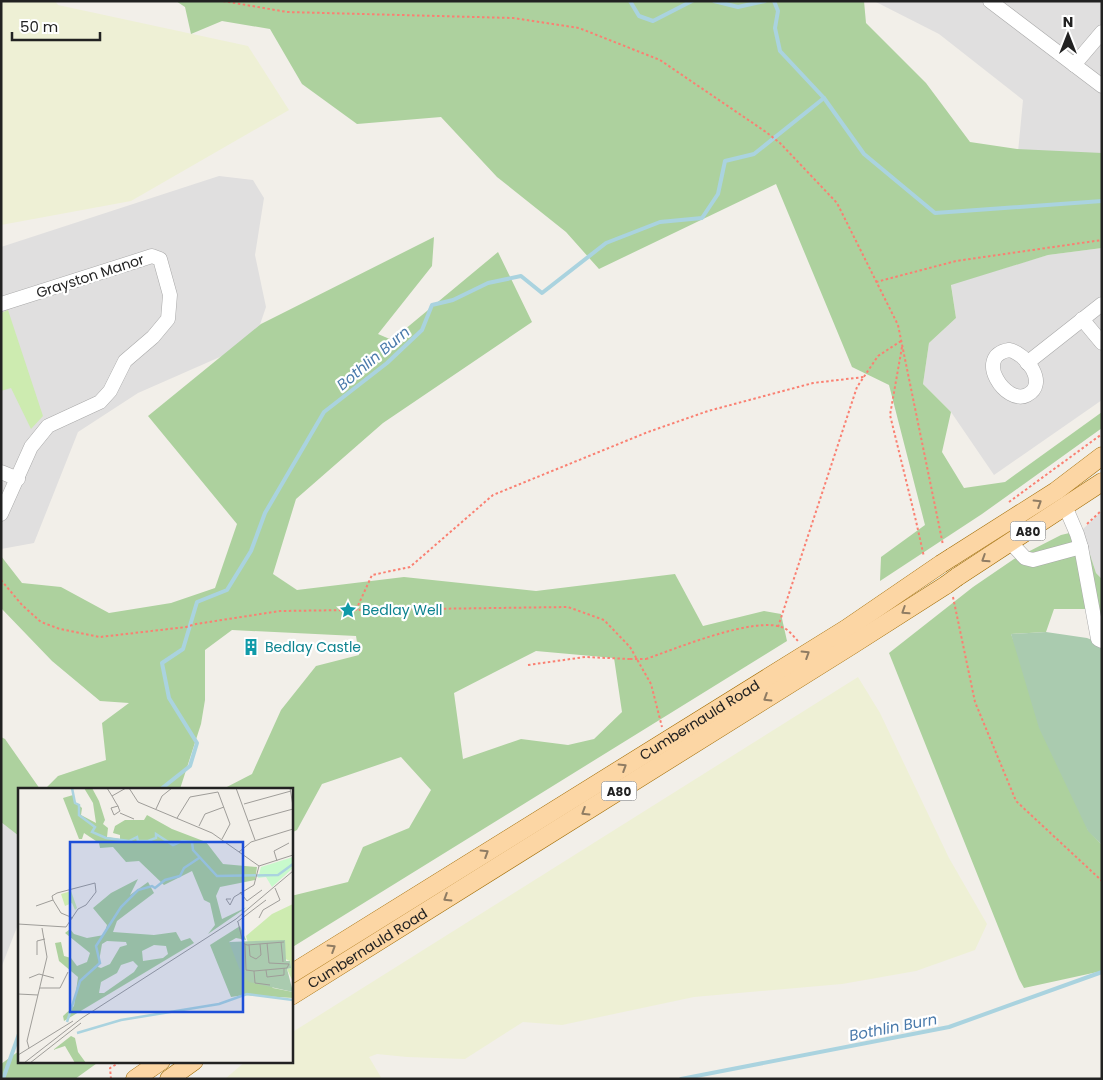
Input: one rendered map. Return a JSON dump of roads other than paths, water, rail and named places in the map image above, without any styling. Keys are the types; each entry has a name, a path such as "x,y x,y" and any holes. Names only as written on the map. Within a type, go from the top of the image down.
{"main road":[{"name":"Cumbernauld Road","path":"292,973 846,629 940,558 1056,491 1102,456"},
{"name":"Cumbernauld Road","path":"292,995 852,645 952,586 1010,542 1102,482"},
{"path":"168,1079 193,1062"},
{"path":"126,1079 157,1064"},
{"path":"135,1079 157,1064"}],"street":[{"path":"990,1 1102,86"},
{"path":"1074,65 1102,32"},
{"name":"Grayston Manor","path":"1,304 152,256 160,259 170,295 168,319 153,337 125,361 110,391 100,402 48,426 31,447 1,514"},
{"path":"1027,363 1102,304"},
{"path":"1082,318 1102,343"},
{"path":"1,472 18,479"},
{"path":"1066,506 1079,540 1098,639 1102,641"},
{"path":"1010,542 1025,558 1033,560 1079,540"}],"waterway":[{"name":"Bothlin Burn","path":"630,1 639,16 653,21 692,1"},
{"name":"Bothlin Burn","path":"714,1 738,7 765,1"},
{"path":"774,1 778,11 775,28 780,51 824,98 864,154 935,213 1102,201"},
{"name":"Bothlin Burn","path":"162,788 190,766 197,743 169,698 162,663 183,649 197,602 227,590 251,551 265,513 324,412 387,363 422,330 432,305 453,300 488,283 521,276 542,293 606,243 660,222 702,218 718,194 725,161 754,154 824,98"},
{"name":"Bothlin Burn","path":"681,1079 949,1027 1102,972"},
{"name":"Bothlin Burn","path":"3,1079 18,1037"}],"place":[{"name":"Bedlay Well","path":"348,610"},
{"name":"Bedlay Castle","path":"251,647"}]}
